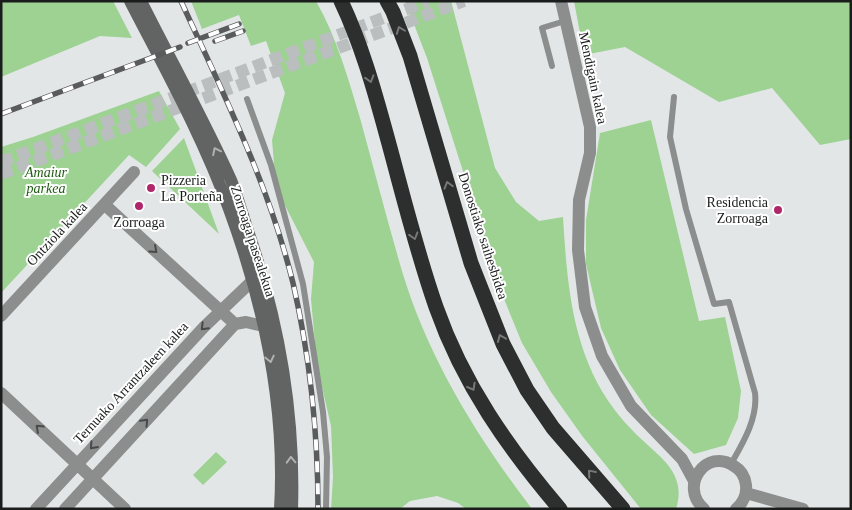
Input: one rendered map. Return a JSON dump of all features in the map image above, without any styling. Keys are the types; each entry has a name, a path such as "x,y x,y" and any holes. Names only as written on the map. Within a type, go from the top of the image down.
{"highway":[{"path":"341,1 350,19 366,66 436,308 456,358 489,417 527,470 560,509"},
{"name":"Donostiako saihesbidea","path":"387,1 410,56 471,263 503,344 527,390 553,428 624,509"}],"main road":[{"name":"Zorroaga pasealekua","path":"130,1 153,35"},
{"name":"Zorroaga pasealekua","path":"141,1 153,35 231,182 263,275 278,344 288,414 292,457 292,509"},
{"name":"Zorroaga pasealekua","path":"176,81 230,210 252,281 263,326 272,366 277,407 282,478 280,509"}],"street":[{"name":"Mendigain kalea","path":"561,1 590,127 590,153 579,200 578,250 585,307 602,356 631,406 682,459 694,481"},
{"name":"Ontziola kalea","path":"1,316 134,172"},
{"path":"105,205 235,324"},
{"name":"Ternuako Arrantzaleen kalea","path":"36,509 204,327 252,281"},
{"path":"65,509 235,324 246,322 263,326"},
{"path":"1,393 125,509"},
{"path":"682,459 708,464"},
{"path":"704,509 692,503 694,481 702,468 716,461 731,464 744,476 746,493 736,509"},
{"path":"746,493 803,509"}],"lane":[{"path":"552,66 542,28 565,21"},
{"path":"674,96 670,137 686,209 714,304 729,302 756,402 745,439 731,464"},
{"path":"247,100 271,166 303,284 323,412 327,457 326,509"}],"green space":[{"path":"1,1 113,1 132,38 100,36 1,77"},
{"path":"191,1 316,1 330,29 346,73 402,271 426,335 456,396 492,454 532,509 466,509 458,503 437,496 410,501 400,509 331,509 333,477 331,426 317,365 311,299 314,262 276,188 272,140 285,93 266,41 251,46 239,15 202,29"},
{"path":"405,1 451,1 495,168 516,202 539,221 563,217 574,317 589,365 616,412 661,457 674,474 678,484 679,496 676,509 641,509 583,437 551,392 522,343 502,294 427,58"},
{"path":"574,1 851,1 851,139 820,145 772,88 719,102 625,47 584,55"},
{"name":"Amaiur parkea","path":"159,91 180,129 146,167 129,155 1,293 1,147"},
{"path":"651,120 699,321 725,317 741,391 738,418 726,445 694,454 651,415 620,370 601,328 586,264 586,220 600,133"},
{"path":"184,138 219,234 152,171"},
{"path":"216,452 227,462 203,485 193,475"}],"tunnel":[{"path":"1,162 428,1"},
{"path":"1,174 464,1"}],"railway":[{"path":"181,1 229,105 258,175 283,247 293,283 312,395 318,509"},
{"path":"188,43 239,24"},
{"path":"215,41 243,31"},
{"path":"1,114 180,47"}],"place":[{"name":"Pizzeria La Porteña","path":"151,188"},
{"name":"Zorroaga","path":"139,206"},
{"name":"Residencia Zorroaga","path":"778,210"}]}
